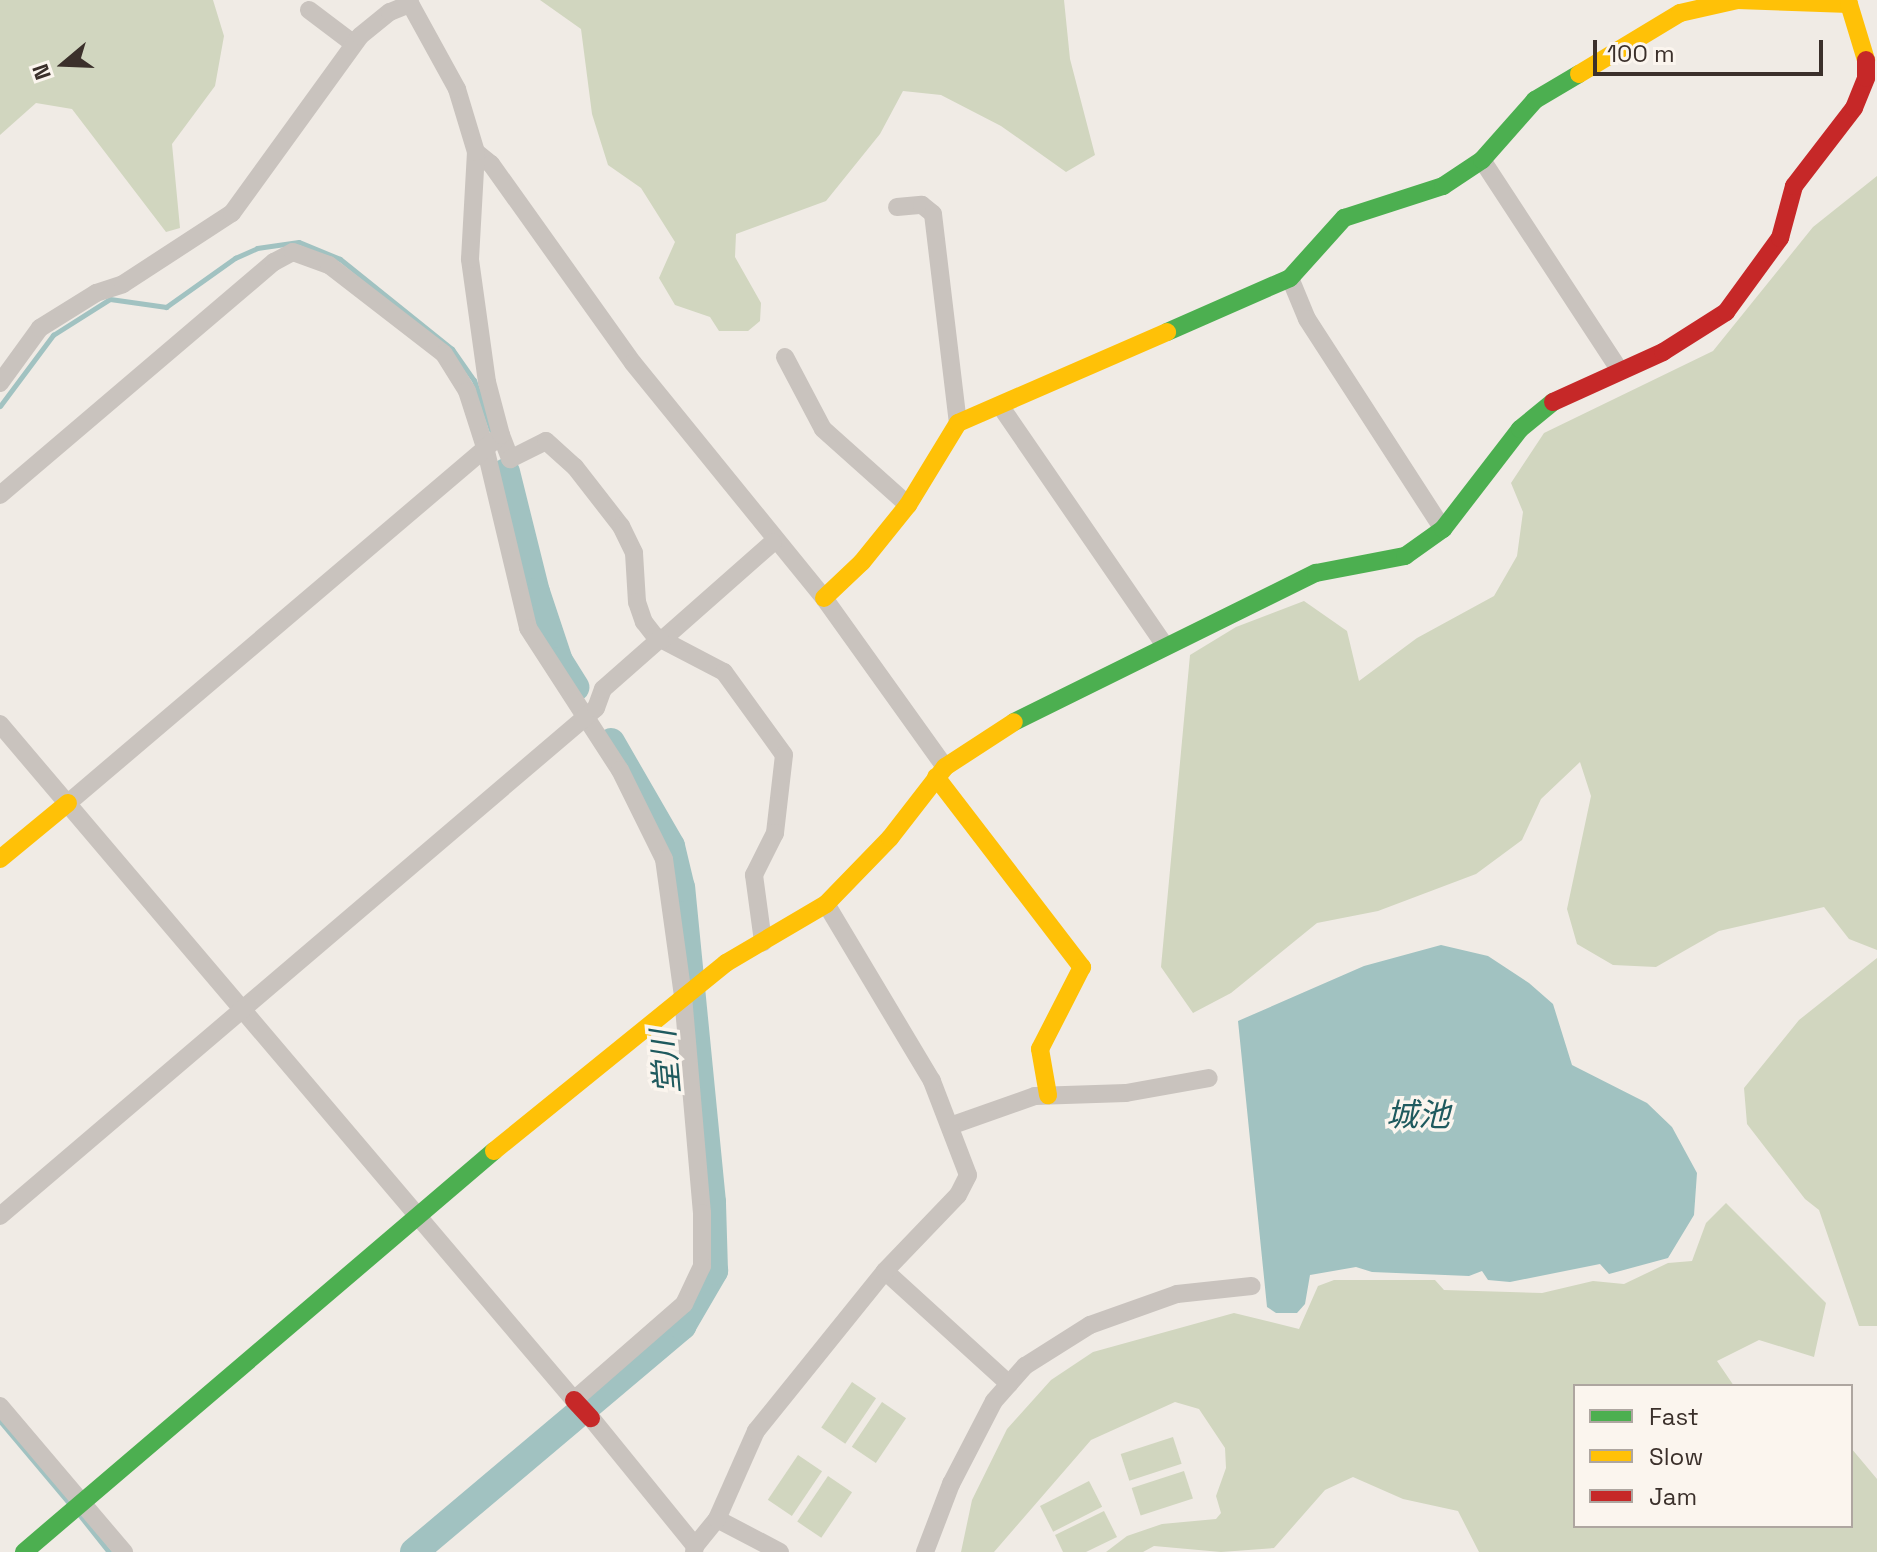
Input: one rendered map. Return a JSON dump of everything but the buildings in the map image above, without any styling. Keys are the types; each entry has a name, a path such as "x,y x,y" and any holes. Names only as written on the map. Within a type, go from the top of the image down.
{"street":[{"path":"24,1552 416,1215 683,996 826,904 890,838 940,772 1023,716 1316,573 1405,556 1443,529 1520,429 1556,400 1619,369 1663,352 1726,312 1780,238 1794,186 1854,108 1866,78 1871,47 1849,4 1842,0 1737,0 1680,13 1535,100 1482,160 1443,186 1344,218 1290,278 1001,407 958,423"},
{"path":"0,383 40,328 96,293 123,284 232,213 354,44 390,12 409,2 457,89 476,152 470,259 493,441 520,607 547,662 589,714 651,825 664,859 683,996 702,1266 684,1304 668,1322 574,1400"},
{"path":"309,10 354,44"},
{"path":"476,152 491,164 547,249 773,542 824,598 940,772 1082,967 1040,1049 1048,1095"},
{"path":"1482,160 1619,369"},
{"path":"824,598 862,562 908,505 958,423 933,214 922,205 897,207"},
{"path":"0,495 263,271 293,252 329,265 444,354 493,441 510,459 546,441 555,447 604,504 634,553 637,602 644,622 661,640 729,676 785,759 775,833 754,875 763,942"},
{"path":"1290,278 1307,319 1443,529"},
{"path":"785,357 823,429 908,505"},
{"path":"1001,407 1165,646"},
{"path":"0,859 493,441"},
{"path":"0,1216 589,714 603,689 773,542"},
{"path":"0,724 591,1418 694,1549 717,1519 756,1431 885,1271 964,1184 968,1175 950,1126 893,1011 826,904"},
{"path":"950,1126 1048,1095 1126,1093 1209,1078"},
{"path":"885,1271 1009,1384"},
{"path":"925,1552 951,1484 994,1401 1050,1346 1090,1325 1177,1294 1252,1286"},
{"path":"0,1406 124,1552"},
{"path":"717,1519 780,1552"}],"green space":[{"path":"0,0 213,0 224,36 215,86 172,144 180,228 166,232 72,109 36,103 0,135"},
{"path":"540,0 1064,0 1070,59 1095,155 1066,172 1001,126 941,95 903,91 880,134 826,201 736,234 735,257 761,303 760,321 748,331 719,331 710,317 675,305 659,278 675,242 641,188 608,165 592,114 581,29"},
{"path":"1877,176 1877,950 1849,939 1824,907 1719,931 1656,967 1613,965 1577,944 1567,909 1591,796 1580,762 1541,799 1522,840 1476,874 1378,911 1317,923 1231,993 1193,1013 1161,967 1190,655 1236,627 1304,601 1347,631 1359,681 1417,638 1494,596 1517,556 1523,512 1511,483 1544,433 1713,351 1813,227"},
{"path":"1877,958 1877,1326 1859,1326 1819,1210 1805,1199 1747,1124 1744,1088 1799,1020"},
{"path":"1726,1203 1826,1303 1814,1357 1759,1340 1717,1361 1733,1384 1573,1384 1573,1528 1853,1528 1853,1450 1877,1479 1877,1552 1479,1552 1458,1511 1403,1499 1353,1477 1325,1490 1274,1548 1221,1552 1154,1546 1143,1552 1106,1552 1127,1536 1162,1524 1216,1519 1221,1513 1216,1496 1226,1468 1225,1448 1199,1409 1175,1402 1091,1440 994,1552 961,1552 972,1500 1007,1429 1051,1380 1093,1352 1234,1313 1299,1329 1318,1286 1334,1280 1435,1280 1444,1290 1542,1293 1593,1281 1624,1284 1668,1263 1692,1261 1706,1223"},
{"path":"852,1382 876,1398 845,1444 821,1428"},
{"path":"882,1402 906,1418 876,1463 852,1447"},
{"path":"1173,1437 1182,1464 1129,1481 1121,1454"},
{"path":"798,1455 822,1471 792,1516 768,1500"},
{"path":"1184,1471 1193,1499 1141,1516 1132,1488"},
{"path":"828,1476 852,1492 821,1538 797,1522"},
{"path":"1089,1481 1102,1507 1053,1532 1040,1506"},
{"path":"1104,1511 1117,1537 1086,1552 1063,1552 1055,1535"}],"water":[{"name":"城池","path":"1441,945 1488,956 1529,983 1553,1004 1572,1065 1647,1103 1672,1127 1697,1173 1694,1215 1668,1258 1609,1274 1600,1264 1510,1282 1488,1280 1482,1271 1469,1276 1372,1272 1356,1267 1310,1275 1305,1304 1297,1313 1276,1313 1267,1307 1238,1021 1364,966"}],"waterway":[{"path":"0,406 53,335 110,299 166,307 235,258 257,248 299,242 340,259 452,349 474,380 491,430"},
{"name":"堂川","path":"506,472 536,592 559,661 575,687"},
{"name":"堂川","path":"414,1552 682,1326 714,1271 712,1202 681,888 671,846 611,742"},
{"path":"0,1421 69,1503"},
{"path":"78,1513 109,1552"}],"traffic: fast":[{"path":"1167,332 1290,278 1344,218 1443,186 1482,160 1535,100 1579,74"},
{"path":"1014,722 1316,573 1405,556 1443,529 1520,429 1553,402"},
{"path":"24,1552 494,1151"}],"traffic: slow":[{"path":"1579,74 1680,13 1737,0 1849,4 1866,60"},
{"path":"824,598 862,562 908,505 958,423 1167,332"},
{"path":"494,1151 726,963 826,904 890,838 945,767 1014,722"},
{"path":"936,777 1082,967 1040,1049 1048,1095"},
{"path":"0,859 68,803"}],"traffic: jam":[{"path":"1553,402 1663,352 1726,312 1780,238 1794,186 1854,108 1866,78 1866,60"},
{"path":"574,1400 591,1418"}]}
